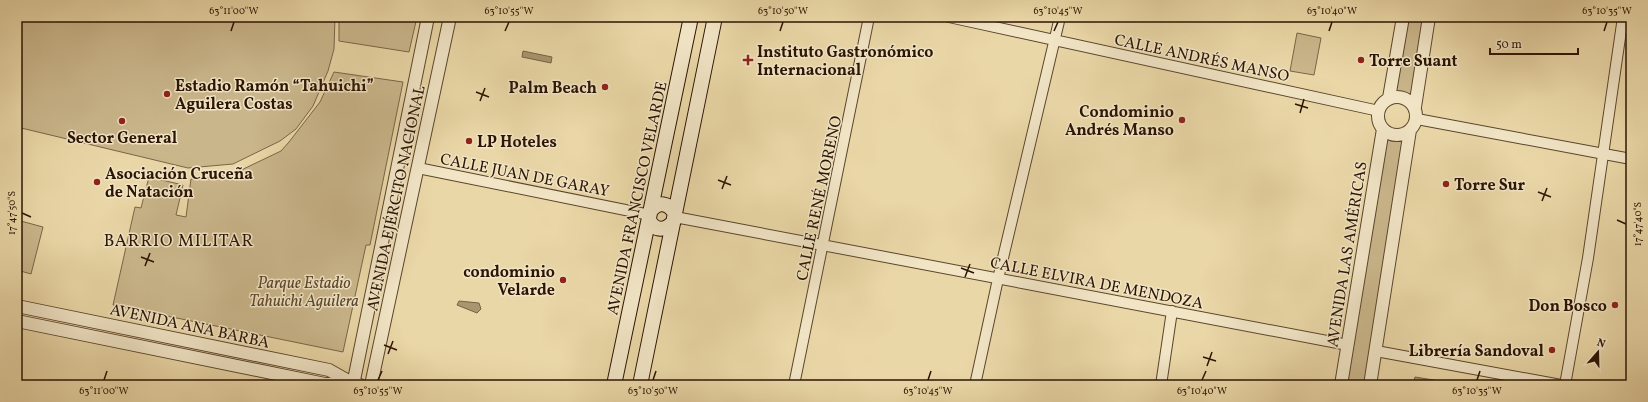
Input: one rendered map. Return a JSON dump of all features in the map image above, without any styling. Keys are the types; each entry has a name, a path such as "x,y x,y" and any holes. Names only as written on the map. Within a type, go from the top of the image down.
{"main road":[{"name":"AVENIDA FRANCISCO VELARDE","path":"614,385 691,17"},
{"path":"640,385 715,17"},
{"path":"661,204 670,206 675,217 667,228 658,229 654,227 650,215 656,205 661,204"}],"street":[{"name":"AVENIDA EJÉRCITO NACIONAL","path":"355,385 428,17"},
{"name":"AVENIDA EJÉRCITO NACIONAL","path":"371,385 450,17"},
{"name":"CALLE RENÉ MORENO","path":"794,385 870,17"},
{"name":"CALLE ANDRÉS MANSO","path":"949,17 1379,111"},
{"path":"975,385 998,279 1060,17"},
{"path":"1389,98 1403,17"},
{"path":"1370,385 1410,130 1416,120 1415,107 1429,17"},
{"path":"1565,385 1588,258 1623,17"},
{"path":"1410,130 1404,134 1396,136 1388,133 1383,129 1378,117 1379,111 1381,106 1389,98 1398,96 1412,102 1415,107"},
{"path":"1416,120 1631,158"},
{"name":"AVENIDA LAS AMÉRICAS","path":"1341,385 1383,129"},
{"path":"402,158 410,158 418,168 414,174 406,175 399,171 398,164 402,158"},
{"name":"CALLE JUAN DE GARAY","path":"418,168 650,215"},
{"name":"CALLE ELVIRA DE MENDOZA","path":"675,217 1348,345"},
{"name":"AVENIDA ANA BARBA","path":"17,306 329,370 355,385"},
{"path":"1161,385 1172,311"},
{"name":"AVENIDA ANA BARBA","path":"17,321 325,384 355,385"},
{"path":"137,346 141,332"},
{"path":"1376,351 1561,385"}],"green space":[{"name":"Estadio Ramón “Tahuichi” Aguilera Costas","path":"17,17 335,17 334,49 328,71 313,106 296,129 280,141 233,164 188,168 17,127"},
{"path":"339,17 417,17 409,52 339,41"},
{"path":"1406,17 1427,17 1414,95 1394,92"},
{"path":"1297,33 1321,38 1314,75 1290,71"},
{"name":"Parque Estadio Tahuichi Aguilera","path":"334,72 403,82 370,245 366,245 343,352 113,305 135,207 141,208 149,177 183,185 176,215 186,217 191,179 235,173 281,151 320,102"},
{"path":"1386,135 1395,139 1406,139 1366,385 1345,385"},
{"path":"17,220 43,227 31,274 17,270"}],"shaded area":[{"path":"523,51 552,57 551,63 522,57"},
{"path":"459,301 479,303 481,309 477,313 457,305"},
{"path":"1415,377 1458,384 1458,385 1413,385"}],"place":[{"name":"Instituto Gastronómico Internacional","path":"748,60"},
{"name":"Torre Suant","path":"1361,60"},
{"name":"Palm Beach","path":"605,87"},
{"name":"Estadio Ramón “Tahuichi” Aguilera Costas","path":"167,94"},
{"name":"Condominio Andrés Manso","path":"1182,120"},
{"name":"Sector General","path":"122,121"},
{"name":"LP Hoteles","path":"469,141"},
{"name":"Asociación Cruceña de Natación","path":"97,182"},
{"name":"Torre Sur","path":"1446,184"},
{"name":"condominio Velarde","path":"563,280"},
{"name":"Don Bosco","path":"1615,305"},
{"name":"Librería Sandoval","path":"1552,350"}],"district":[{"name":"BARRIO MILITAR","path":"179,240"}]}
